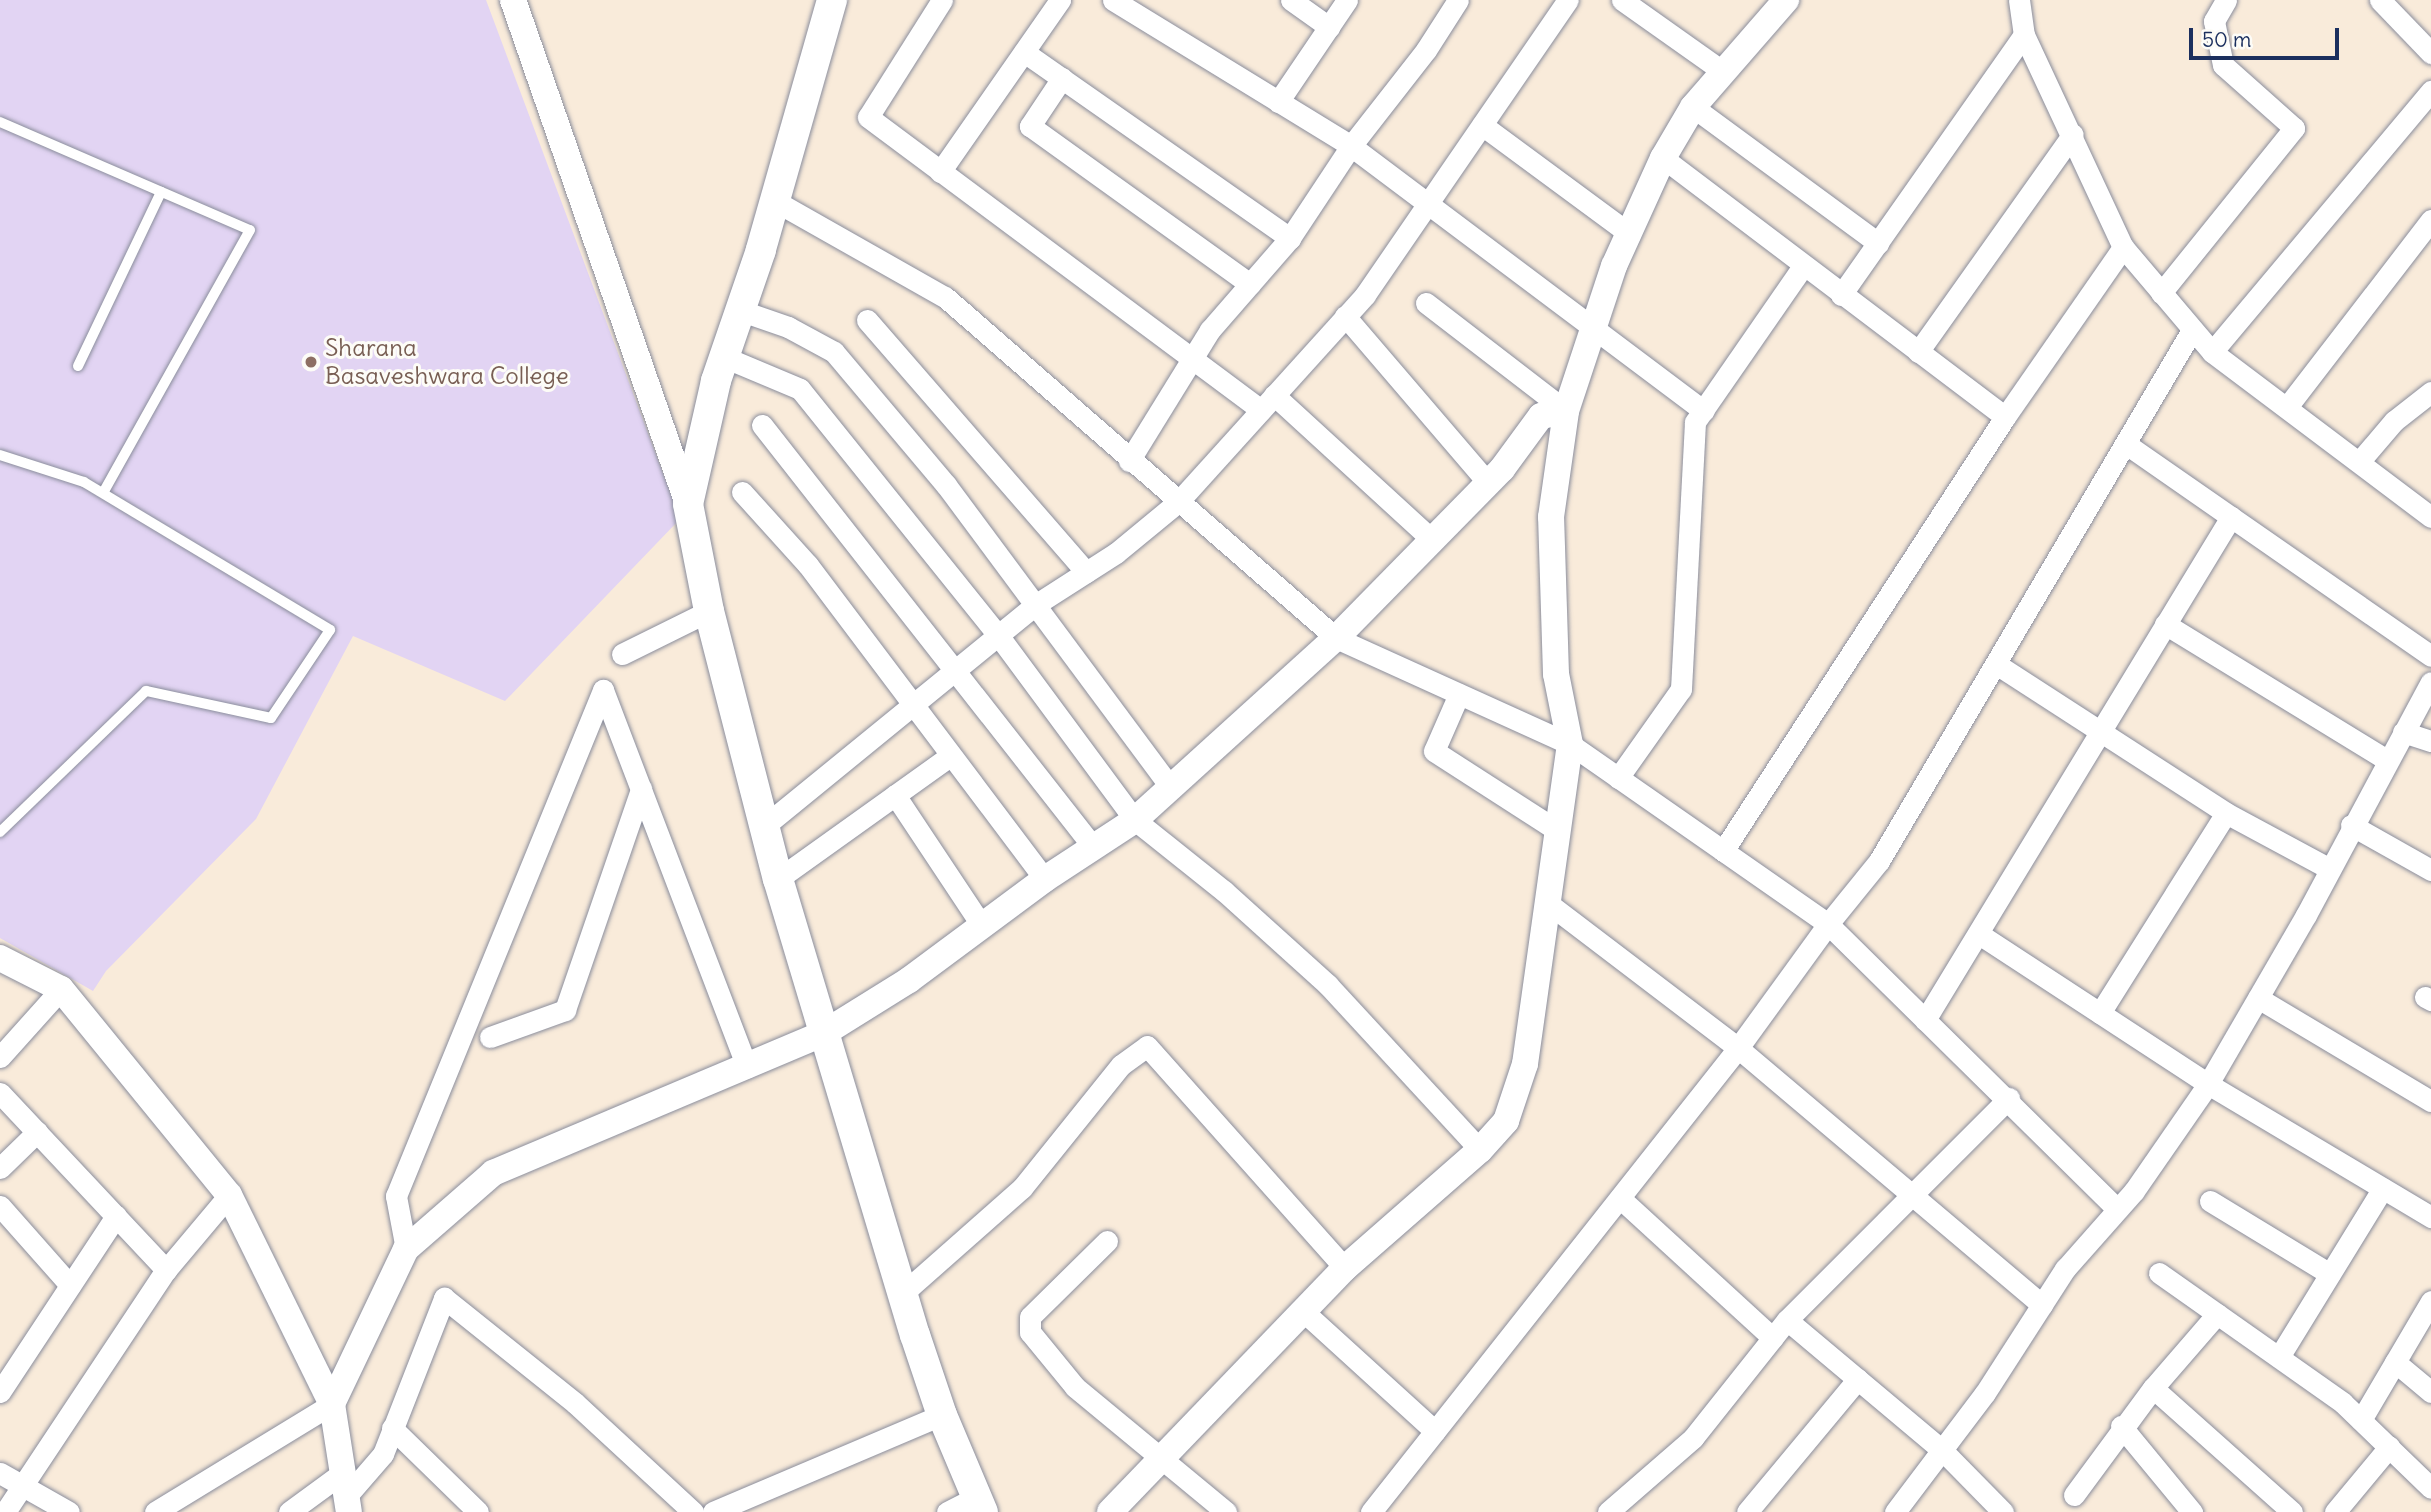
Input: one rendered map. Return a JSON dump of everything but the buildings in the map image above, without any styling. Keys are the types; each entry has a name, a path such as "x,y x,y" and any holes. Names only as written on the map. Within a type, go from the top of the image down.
{"main road":[{"path":"832,0 775,201 723,357 688,504 709,611 778,879 902,1294 942,1415 980,1504"}],"street":[{"path":"513,0 688,504"},
{"path":"942,0 868,117 1192,359 1268,402 1432,540"},
{"path":"940,172 1060,0"},
{"path":"1113,0 1350,146 1596,327 1704,411"},
{"path":"1291,0 1329,27"},
{"path":"1278,102 1346,0"},
{"path":"1129,461 1192,359 1250,284 1290,238 1350,146 1426,50 1458,0"},
{"path":"763,827 909,704 1035,605 1086,572 1179,501 1345,316 1568,0"},
{"path":"1622,0 1721,70"},
{"path":"1111,1512 1345,1268 1480,1150 1506,1121 1525,1064 1570,744 1556,674 1551,517 1566,411 1614,266 1663,158 1693,107 1721,70 1785,0"},
{"path":"2019,0 2024,35 2073,134 2123,247 2212,352 2431,517"},
{"path":"2161,293 2294,128 2223,65 2214,21 2226,0"},
{"path":"2380,0 2431,53"},
{"path":"1842,295 2024,35"},
{"path":"1024,52 1290,238"},
{"path":"1062,78 1030,126 1250,284"},
{"path":"2212,352 2431,91"},
{"path":"1693,107 1878,243"},
{"path":"1482,125 1630,234"},
{"path":"1919,352 2073,134"},
{"path":"1663,158 2005,417"},
{"path":"775,201 946,297 1129,461 1336,638 1570,744 1828,924 2009,1098 2117,1209"},
{"path":"2287,407 2431,220"},
{"path":"1723,851 2005,417 2123,247"},
{"path":"1618,778 1681,689 1695,422 1803,266"},
{"path":"1426,303 1566,411"},
{"path":"739,310 788,327 834,352 947,485 1171,788"},
{"path":"1345,316 1488,483"},
{"path":"867,320 1086,572"},
{"path":"1371,1512 1738,1048 1828,924 1879,861 2192,330"},
{"path":"723,357 800,389 998,635 1135,820 1224,891 1328,985 1480,1150"},
{"path":"2359,462 2395,421 2431,392"},
{"path":"155,1512 332,1404 406,1249 493,1172 747,1068 824,1033 909,980 1045,880 1135,820 1336,638 1488,483 1541,416 1566,411"},
{"path":"762,425 1094,848"},
{"path":"2126,444 2431,656"},
{"path":"742,492 808,565 909,704 1045,880"},
{"path":"1925,1020 2231,517"},
{"path":"622,654 709,611"},
{"path":"2165,624 2387,761"},
{"path":"1996,664 2103,729 2226,813 2328,868"},
{"path":"406,1249 396,1196 603,690 747,1068"},
{"path":"1895,1512 1942,1450 2065,1269 2117,1209 2208,1084 2258,999 2403,732 2429,691"},
{"path":"1460,694 1433,751 1558,831"},
{"path":"2403,732 2431,741"},
{"path":"778,879 950,756"},
{"path":"490,1037 565,1010 641,789"},
{"path":"895,795 982,926"},
{"path":"2100,1013 2226,813"},
{"path":"2351,825 2431,870"},
{"path":"1549,904 1738,1048 1911,1198 2042,1306"},
{"path":"1979,934 2208,1084 2431,1217"},
{"path":"0,958 61,989 229,1195 332,1404 345,1494"},
{"path":"0,1056 61,989"},
{"path":"2258,999 2431,1101"},
{"path":"902,1294 1022,1188 1121,1065 1147,1046 1345,1268"},
{"path":"0,1093 166,1270"},
{"path":"1608,1512 1693,1438 1787,1320 2009,1098"},
{"path":"0,1168 37,1132"},
{"path":"2279,1357 2383,1188"},
{"path":"5,1512 166,1270 229,1195"},
{"path":"1620,1198 1773,1338"},
{"path":"2210,1201 2330,1275"},
{"path":"0,1206 70,1285"},
{"path":"0,1392 116,1216"},
{"path":"1107,1241 1027,1324 1074,1387 1226,1512"},
{"path":"2159,1273 2279,1357 2361,1420 2431,1488"},
{"path":"289,1512 345,1494 383,1454 444,1298 575,1403 693,1512"},
{"path":"2361,1420 2395,1362 2425,1326 2431,1301"},
{"path":"1304,1312 1435,1431"},
{"path":"2074,1495 2121,1426 2217,1314"},
{"path":"1787,1320 1942,1450 2003,1512"},
{"path":"2395,1362 2431,1392"},
{"path":"1747,1512 1858,1379"},
{"path":"2153,1388 2292,1512"},
{"path":"713,1512 942,1415"},
{"path":"2121,1426 2192,1512"},
{"path":"392,1428 478,1512"},
{"path":"2335,1512 2389,1447"},
{"path":"0,1473 69,1512"},
{"path":"947,1512 980,1504"}],"lane":[{"path":"0,122 250,230 103,494"},
{"path":"78,366 161,192"},
{"path":"0,455 85,482 330,629 271,718 146,691 0,832"}],"shaded area":[{"name":"Sharana Basaveshwara College","path":"0,0 486,0 680,519 505,701 353,636 256,819 106,971 93,991 0,938"}],"place":[{"name":"Sharana Basaveshwara College","path":"311,362"}]}
